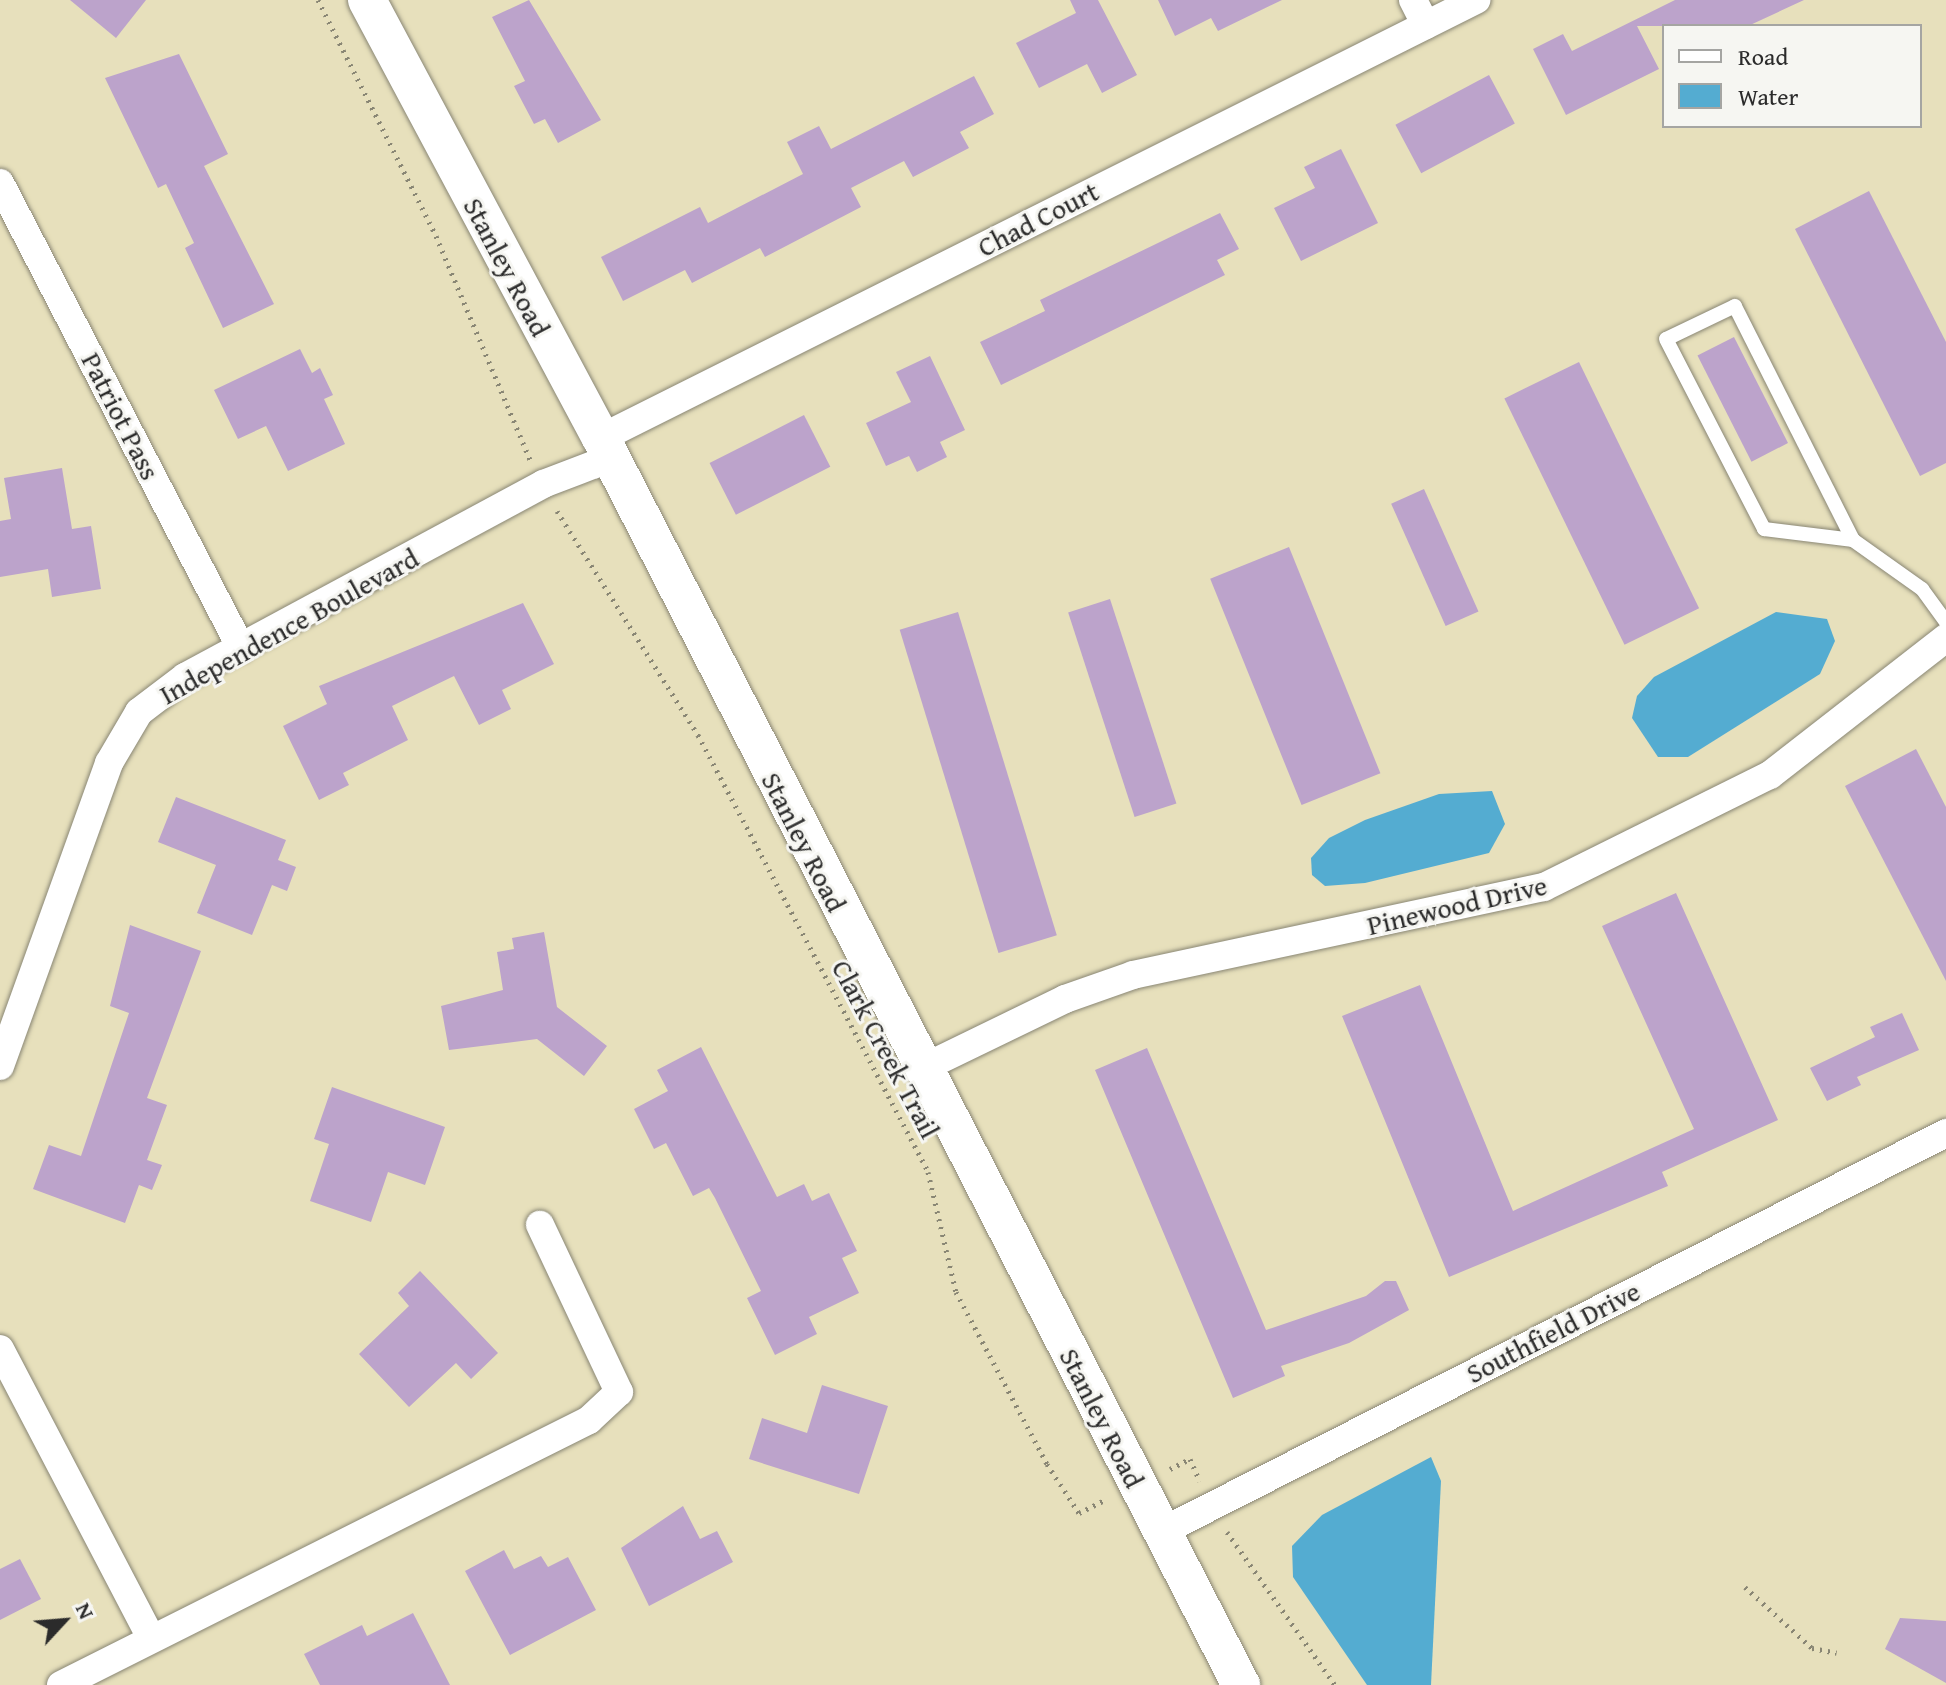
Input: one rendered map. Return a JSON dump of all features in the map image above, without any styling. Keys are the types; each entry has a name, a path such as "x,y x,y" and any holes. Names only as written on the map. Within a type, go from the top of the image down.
{"street":[{"name":"Stanley Road","path":"367,0 606,448 921,1069 1241,1685"},
{"name":"Chad Court","path":"606,448 1420,12 1476,0"},
{"name":"Patriot Pass","path":"0,183 241,648"},
{"name":"Independence Boulevard","path":"0,1066 121,736 161,693 606,448"},
{"name":"Pinewood Drive","path":"921,1069 1065,999 1133,975 1544,887 1770,775 1946,638"},
{"name":"Southfield Drive","path":"1161,1532 1946,1133"},
{"path":"61,1685 589,1420 619,1392 540,1225"},
{"path":"0,1349 151,1638"}],"lane":[{"path":"1853,540 1764,529 1666,339 1735,306 1853,540 1922,589 1946,622"}],"path":[{"path":"318,0 436,236 508,421"},
{"name":"Clark Creek Trail","path":"570,536 698,735 928,1172 956,1292 1079,1513"},
{"path":"1247,1564 1335,1685"},
{"path":"1745,1587 1812,1648 1837,1653"}],"water":[{"path":"1776,612 1827,619 1835,641 1820,674 1688,757 1658,757 1632,718 1637,696 1654,677"},
{"path":"1492,791 1505,824 1489,853 1365,883 1325,886 1312,875 1311,858 1329,838 1365,820 1439,794"},
{"path":"1431,1457 1441,1481 1431,1685 1367,1685 1293,1577 1292,1546 1322,1515"}],"building":[{"path":"70,0 146,0 116,38"},
{"path":"529,0 601,120 558,143 545,119 534,124 514,86 525,81 492,17"},
{"path":"1070,0 1098,0 1137,75 1102,93 1087,64 1039,88 1016,43 1076,13"},
{"path":"1158,0 1282,0 1218,31 1211,18 1175,36"},
{"path":"1675,0 1804,0 1752,24 1637,26 1659,69 1566,115 1533,49 1563,34 1572,51"},
{"path":"179,54 228,154 204,166 274,304 223,328 185,248 194,243 166,184 158,188 105,78"},
{"path":"1489,75 1515,124 1421,173 1395,125"},
{"path":"974,76 994,114 960,132 969,148 913,177 904,161 851,188 861,207 765,257 760,248 692,283 685,270 623,301 601,257 700,207 708,223 803,174 787,142 819,126 831,149"},
{"path":"1341,149 1378,223 1301,261 1274,208 1315,188 1304,167"},
{"path":"1869,191 1946,342 1946,463 1920,476 1795,229"},
{"path":"1220,213 1239,249 1217,260 1225,275 1001,385 980,342 1045,311 1040,300"},
{"path":"1734,337 1788,443 1751,462 1697,356"},
{"path":"300,349 312,373 320,368 333,395 324,399 345,444 288,471 266,426 238,439 214,390"},
{"path":"930,356 965,430 940,442 947,457 917,472 909,456 886,466 866,423 911,402 896,372"},
{"path":"1579,362 1699,608 1625,645 1504,398"},
{"path":"804,415 830,467 736,515 710,463"},
{"path":"62,468 72,529 91,526 101,589 52,597 48,569 0,577 0,521 11,519 4,478"},
{"path":"1424,489 1479,611 1446,626 1391,504"},
{"path":"1289,547 1380,773 1302,805 1210,579"},
{"path":"1110,599 1176,803 1135,817 1068,613"},
{"path":"523,603 554,664 502,690 511,709 479,725 454,676 392,706 408,740 343,773 349,785 319,800 283,726 327,704 319,686"},
{"path":"958,612 1057,935 998,953 900,630"},
{"path":"1916,749 1946,807 1946,981 1845,786"},
{"path":"176,797 286,840 278,860 296,867 287,891 272,885 252,935 197,913 216,865 158,842"},
{"path":"1676,893 1778,1120 1662,1172 1668,1186 1449,1277 1342,1016 1420,985 1513,1211 1694,1129 1602,926"},
{"path":"130,925 201,951 147,1098 167,1105 147,1160 162,1165 152,1190 139,1185 125,1223 33,1189 49,1145 81,1156 129,1013 110,1006"},
{"path":"544,932 557,1007 607,1046 584,1076 537,1039 449,1050 441,1006 503,990 497,952 514,949 512,938"},
{"path":"1902,1013 1919,1050 1857,1077 1861,1085 1827,1101 1810,1068 1875,1037 1870,1027"},
{"path":"701,1047 777,1197 804,1184 812,1201 829,1193 857,1251 842,1258 859,1293 809,1317 817,1334 775,1355 747,1298 761,1291 715,1198 709,1188 693,1196 666,1143 654,1149 634,1109 668,1091 657,1070"},
{"path":"1147,1048 1266,1330 1366,1296 1385,1281 1396,1281 1409,1310 1349,1343 1281,1366 1285,1376 1233,1398 1095,1070"},
{"path":"332,1087 445,1127 425,1185 388,1172 371,1222 310,1201 329,1144 314,1139"},
{"path":"420,1271 498,1353 471,1379 456,1363 409,1407 359,1354 409,1306 398,1293"},
{"path":"822,1385 888,1406 859,1494 749,1459 762,1418 807,1433"},
{"path":"683,1506 700,1539 717,1531 733,1562 649,1606 621,1548"},
{"path":"504,1550 514,1569 541,1556 548,1567 568,1557 596,1610 510,1655 465,1571"},
{"path":"20,1559 41,1599 0,1620 0,1569"},
{"path":"413,1613 450,1685 320,1685 304,1654 362,1625 367,1636"},
{"path":"1900,1618 1946,1621 1946,1683 1885,1649"}]}
